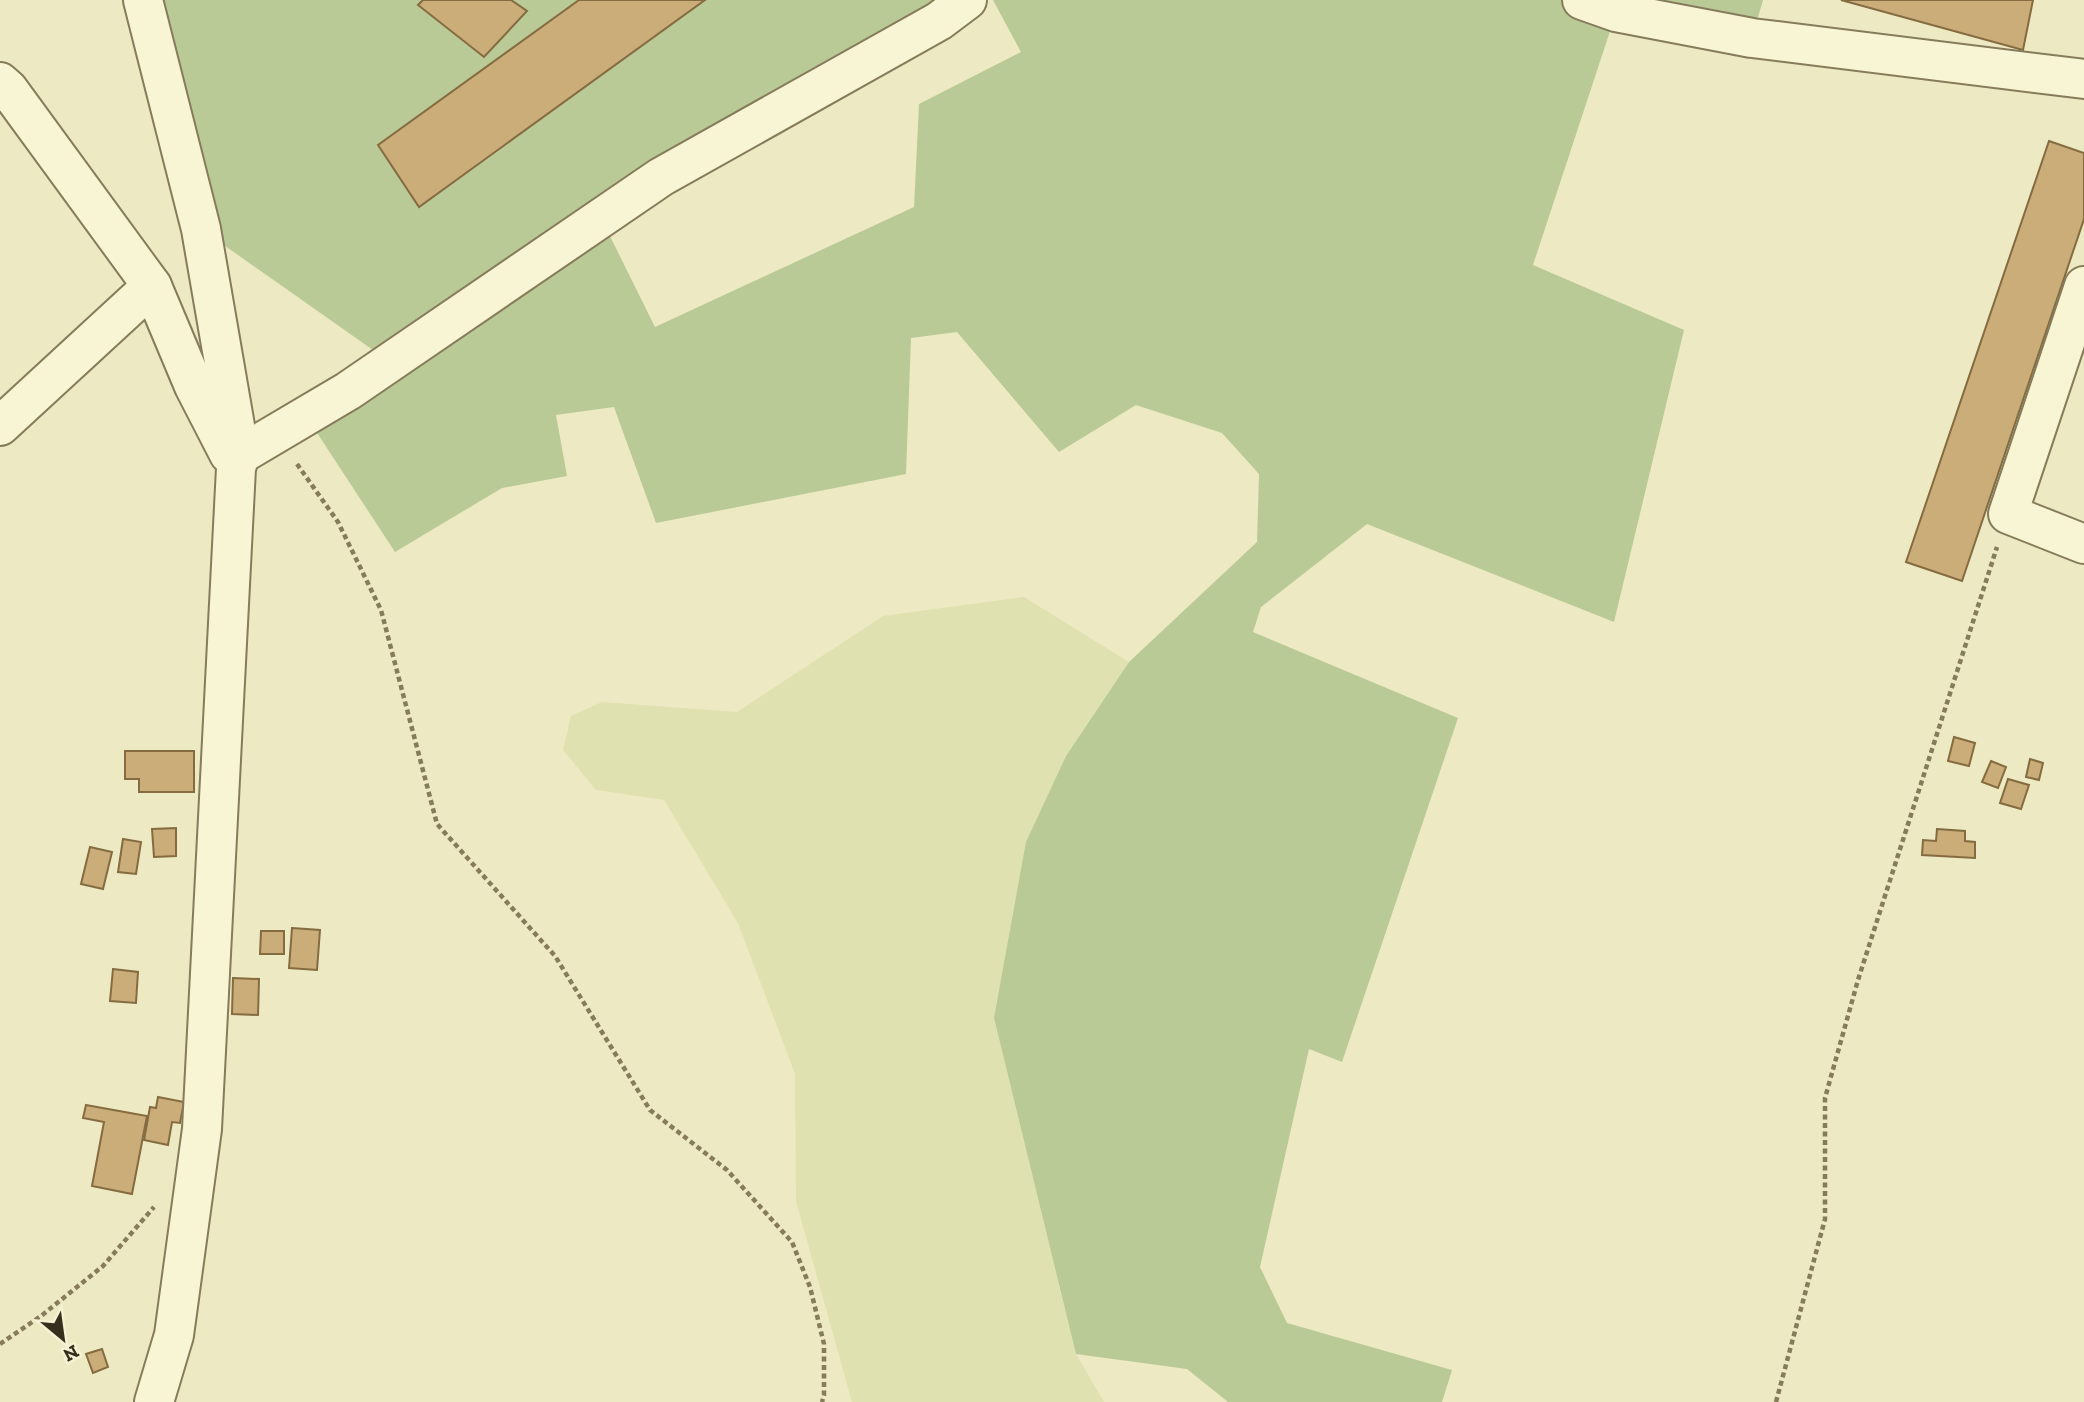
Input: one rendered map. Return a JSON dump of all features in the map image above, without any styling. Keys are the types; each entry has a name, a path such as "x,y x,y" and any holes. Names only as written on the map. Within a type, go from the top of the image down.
{"street":[{"path":"143,0 201,229 238,462 202,1129 174,1335 154,1402"},
{"path":"238,462 276,434 348,391 661,177 939,21 967,0"},
{"path":"1582,0 1616,12 1752,38 2084,79"},
{"path":"0,82 8,89 152,286 194,386 238,462"},
{"path":"0,426 152,286"},
{"path":"2084,286 2008,514 2084,544"}],"path":[{"path":"276,434 338,522 381,610 438,824 555,956 650,1110 727,1170 792,1242 810,1287 824,1345 822,1402"},
{"path":"1776,1402 1825,1219 1825,1098 1858,980 2008,514"},
{"path":"0,1344 41,1317 103,1266 156,1205"}],"green space":[{"path":"143,0 967,0 601,218 655,327 914,207 919,104 1021,52 993,0 1763,0 1752,38 1616,13 1533,265 1684,330 1614,622 1367,524 1261,607 1253,632 1458,718 1342,1062 1309,1049 1260,1267 1287,1323 1452,1370 1442,1402 1228,1402 1187,1369 1076,1354 994,1018 1026,842 1066,756 1129,662 1257,542 1259,474 1222,433 1136,405 1059,452 957,332 911,338 906,474 656,523 614,407 556,415 567,476 502,488 395,552 306,416 390,362 201,229"},
{"path":"1024,597 1129,662 1066,756 994,1018 1076,1354 1104,1402 852,1402 796,1201 795,1074 738,923 664,800 596,790 563,750 571,716 602,702 737,712 883,616"}],"building":[{"path":"423,0 511,0 527,11 484,57 418,5"},
{"path":"579,0 705,0 419,207 378,145"},
{"path":"1841,0 2033,0 2023,50"},
{"path":"2049,141 2084,153 2084,219 1962,581 1906,562"},
{"path":"1954,737 1975,743 1969,766 1948,761"},
{"path":"125,751 194,751 194,792 139,792 139,779 125,779"},
{"path":"2030,759 2043,763 2039,780 2026,777"},
{"path":"1991,761 2006,767 1998,788 1982,782"},
{"path":"2008,779 2029,785 2021,809 2000,803"},
{"path":"176,828 176,856 154,857 152,829"},
{"path":"1937,829 1965,831 1965,841 1975,842 1975,858 1922,855 1923,840 1936,841"},
{"path":"123,839 141,842 136,874 118,872"},
{"path":"90,847 112,852 103,889 81,884"},
{"path":"292,928 320,930 317,970 289,968"},
{"path":"261,931 284,931 284,954 260,954"},
{"path":"113,969 138,972 136,1003 110,1001"},
{"path":"233,978 259,979 258,1015 232,1014"},
{"path":"158,1097 184,1102 180,1123 172,1122 168,1145 144,1140 150,1107 156,1108"},
{"path":"86,1105 147,1116 132,1194 92,1186 104,1122 83,1118"},
{"path":"102,1349 108,1367 93,1373 86,1354"}]}
